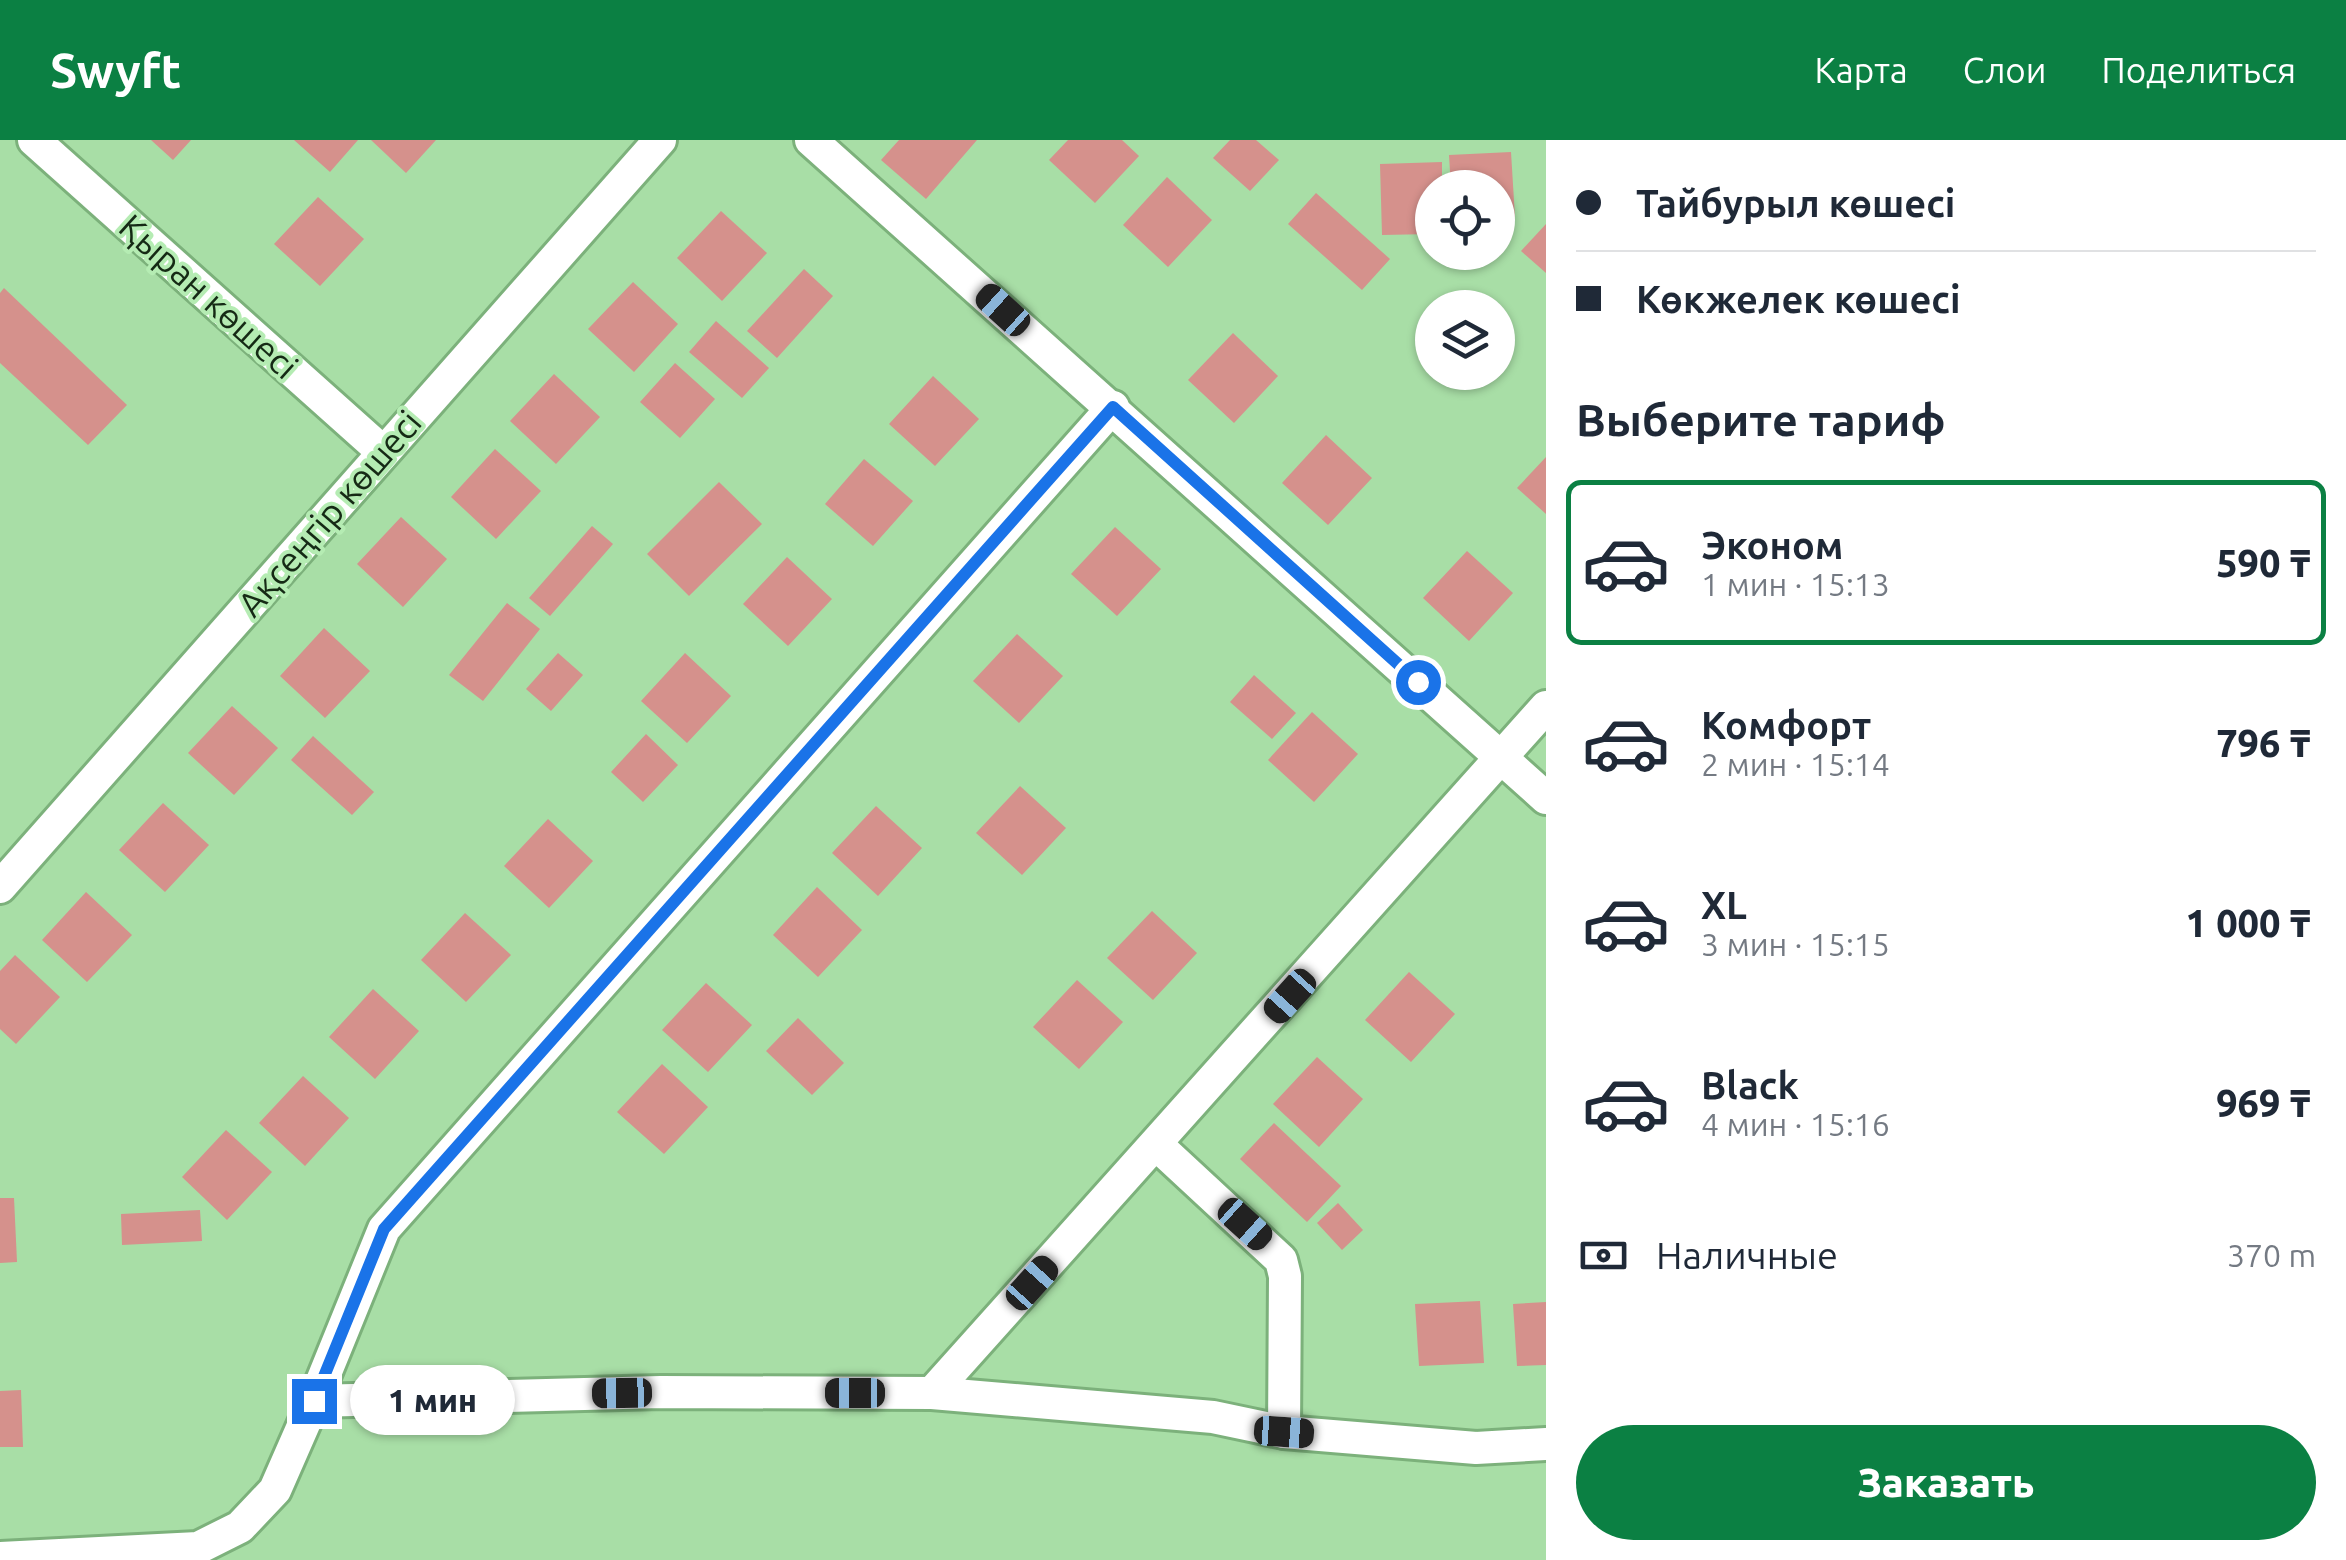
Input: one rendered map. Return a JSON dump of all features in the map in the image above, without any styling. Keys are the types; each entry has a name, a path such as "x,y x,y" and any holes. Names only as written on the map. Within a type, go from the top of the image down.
{"street":[{"name":"Қыран көшесі","path":"34,140 384,452"},
{"name":"Ақсеңгір көшесі","path":"0,887 660,140"},
{"path":"811,140 1546,798"},
{"path":"0,1558 198,1548 240,1527 275,1490 384,1229 1113,407"},
{"path":"932,1393 1546,706"},
{"path":"1157,1145 1281,1260 1286,1276 1284,1432"},
{"path":"314,1401 661,1392 932,1393 1213,1417 1284,1432 1476,1448 1546,1444"}],"building":[{"path":"151,140 191,140 173,160"},
{"path":"294,140 358,140 330,172"},
{"path":"371,140 436,140 406,173"},
{"path":"899,140 977,140 926,199 881,160"},
{"path":"1068,140 1122,140 1139,156 1095,203 1049,160"},
{"path":"1230,140 1256,140 1279,160 1250,191 1213,158"},
{"path":"1511,152 1512,170 1450,170 1449,155"},
{"path":"1442,162 1442,170 1415,170 1415,234 1382,235 1380,164"},
{"path":"1167,177 1212,220 1168,267 1123,225"},
{"path":"1316,193 1390,259 1362,290 1288,224"},
{"path":"318,197 364,239 320,286 274,244"},
{"path":"721,211 767,253 722,301 677,258"},
{"path":"1546,224 1546,273 1521,251"},
{"path":"804,269 833,296 777,358 747,331"},
{"path":"633,282 678,324 634,372 588,329"},
{"path":"4,288 127,405 88,445 0,363 0,293"},
{"path":"716,321 769,368 742,398 689,352"},
{"path":"1233,333 1278,376 1234,423 1188,380"},
{"path":"675,363 715,399 680,438 640,402"},
{"path":"554,374 600,417 556,464 510,421"},
{"path":"933,376 979,419 935,466 889,424"},
{"path":"1326,435 1372,478 1328,525 1282,483"},
{"path":"495,449 541,491 496,539 451,497"},
{"path":"1546,457 1546,514 1517,488"},
{"path":"864,459 913,501 873,546 825,504"},
{"path":"719,482 762,524 689,596 647,554"},
{"path":"401,517 447,559 403,607 357,564"},
{"path":"592,526 613,544 550,616 529,598"},
{"path":"1115,527 1161,569 1117,616 1071,574"},
{"path":"1467,551 1513,593 1469,641 1423,598"},
{"path":"787,557 832,599 788,646 743,604"},
{"path":"507,603 540,629 483,701 449,675"},
{"path":"324,628 370,671 325,718 280,676"},
{"path":"1017,634 1063,676 1019,723 973,681"},
{"path":"558,653 583,675 551,711 526,689"},
{"path":"685,653 731,696 687,743 641,701"},
{"path":"1254,675 1296,713 1272,739 1230,702"},
{"path":"232,706 278,748 234,795 188,753"},
{"path":"1312,712 1358,754 1314,802 1268,760"},
{"path":"646,734 678,765 643,802 611,772"},
{"path":"313,736 374,792 352,815 291,760"},
{"path":"1020,786 1066,828 1022,875 976,833"},
{"path":"163,803 209,845 165,892 119,850"},
{"path":"876,806 922,848 878,896 832,853"},
{"path":"548,819 593,861 549,908 504,866"},
{"path":"817,887 862,930 818,977 773,935"},
{"path":"86,892 132,935 87,982 42,940"},
{"path":"1152,911 1197,953 1153,1000 1107,958"},
{"path":"465,913 511,955 466,1002 421,960"},
{"path":"15,955 60,997 16,1044 0,1029 0,971"},
{"path":"1409,972 1455,1014 1411,1062 1365,1020"},
{"path":"1077,980 1123,1022 1079,1069 1033,1027"},
{"path":"706,983 752,1025 708,1072 662,1030"},
{"path":"373,989 419,1031 375,1079 329,1037"},
{"path":"798,1018 844,1063 812,1095 766,1051"},
{"path":"1317,1057 1363,1099 1319,1147 1273,1104"},
{"path":"662,1064 708,1107 664,1154 617,1112"},
{"path":"303,1076 349,1118 305,1166 259,1123"},
{"path":"1274,1123 1341,1186 1307,1222 1240,1159"},
{"path":"226,1130 272,1172 227,1220 182,1177"},
{"path":"0,1198 14,1198 17,1262 0,1263"},
{"path":"1338,1203 1363,1230 1342,1250 1317,1223"},
{"path":"200,1210 202,1241 122,1245 121,1214"},
{"path":"1480,1301 1484,1363 1419,1366 1415,1304"},
{"path":"1546,1302 1546,1365 1517,1366 1513,1304"},
{"path":"21,1390 23,1447 0,1447 0,1391"}],"route":[{"path":"314,1401 384,1229 1113,407 1418,682"}]}
